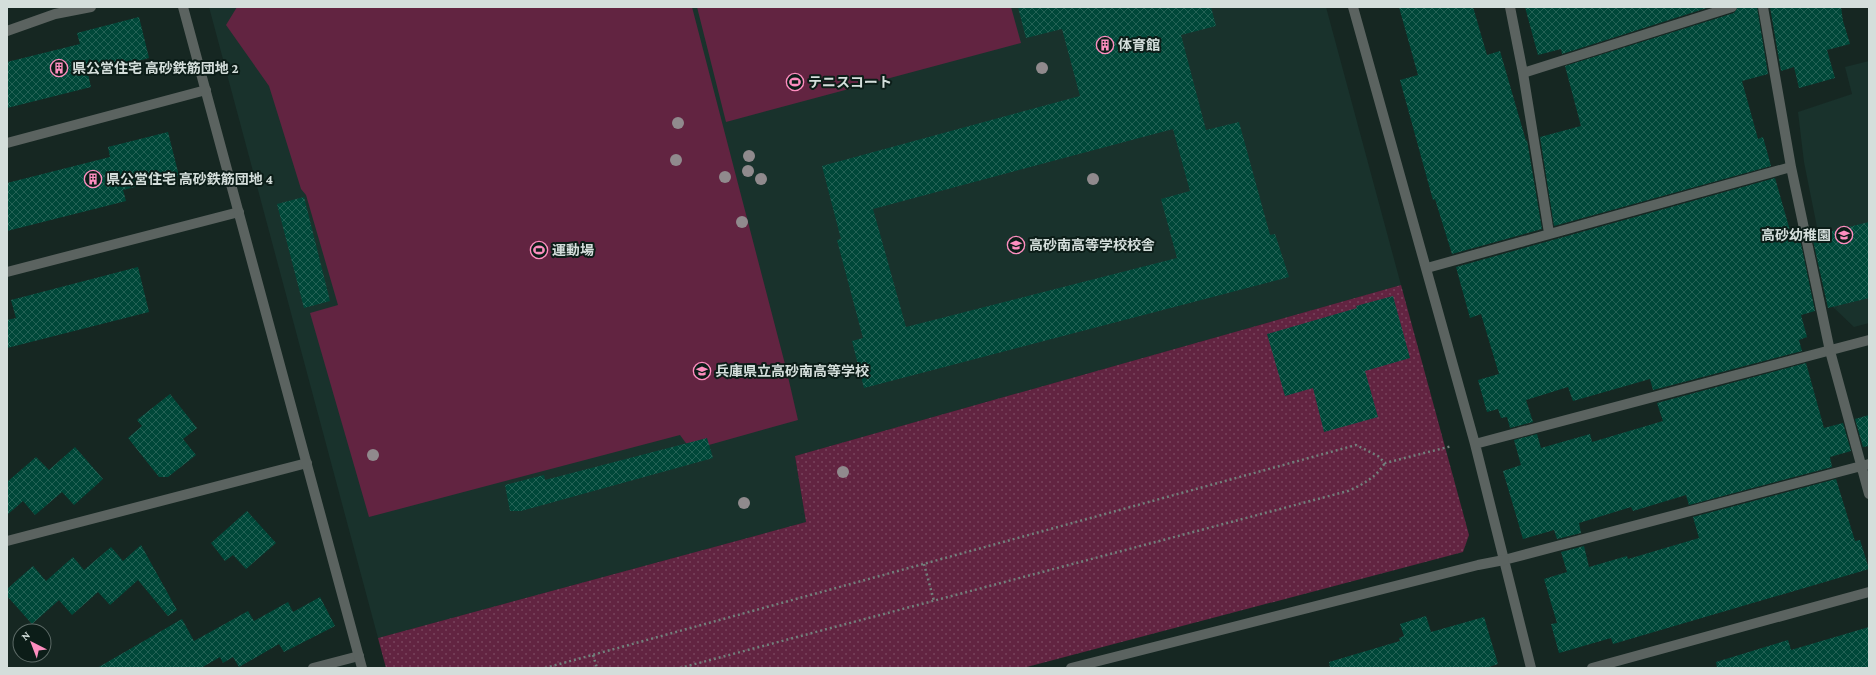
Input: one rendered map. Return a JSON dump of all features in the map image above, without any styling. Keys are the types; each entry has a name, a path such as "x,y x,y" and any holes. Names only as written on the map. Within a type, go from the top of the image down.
{"street":[{"path":"7,31 54,11 90,7"},
{"path":"183,7 362,668"},
{"path":"1353,7 1475,444 1531,668"},
{"path":"1510,7 1523,73 1549,233"},
{"path":"1523,73 1732,7"},
{"path":"1762,7 1791,167 1830,350 1865,465 1869,494"},
{"path":"7,143 206,90"},
{"path":"1427,268 1791,167"},
{"path":"7,272 239,212"},
{"path":"1475,444 1869,340"},
{"path":"7,541 307,463"},
{"path":"1073,668 1470,567 1504,560 1865,465"},
{"path":"1592,668 1869,592"},
{"path":"313,668 359,656"}],"path":[{"path":"545,668 1356,444 1378,456 1385,463"},
{"path":"680,668 1348,491 1368,482 1379,472 1385,463 1452,446"},
{"path":"924,564 934,601"},
{"path":"593,655 598,668"}],"shaded area":[{"name":"兵庫県立高砂南高等学校","path":"209,7 1326,7 1401,285 795,456 806,522 378,638"},
{"name":"運動場","path":"237,7 692,7 786,368 798,420 691,450 680,435 369,517 310,313 338,305 306,195 301,189 269,86 226,25"},
{"name":"テニスコート","path":"697,7 1011,7 1021,43 726,122"},
{"name":"高砂幼稚園","path":"1869,61 1869,323 1854,327 1833,307 1804,162 1798,112 1852,94 1845,67"},
{"path":"1401,285 1469,535 1463,552 1023,668 386,668 378,638 806,522 795,456"}],"building":[{"name":"兵庫県立高砂南高等学校","path":"1018,7 1211,7 1216,26 1181,35 1206,130 1239,122 1270,235 1275,234 1289,277 864,388 852,341 863,338 837,240 841,239 822,166 1080,96 1062,29 1026,38","holes":["1173,129 1190,191 1161,199 1177,258 906,327 873,209"]},
{"path":"1399,7 1473,7 1487,55 1500,51 1526,141 1527,140 1542,229 1452,254 1435,199 1433,200 1400,80 1418,75"},
{"path":"1525,7 1710,7 1562,54 1561,49 1538,55"},
{"path":"1738,7 1757,7 1768,74 1742,81 1758,139 1763,137 1771,166 1554,226 1540,137 1581,126 1565,66 1734,13"},
{"path":"1770,7 1841,7 1843,21 1850,44 1827,50 1835,78 1799,88 1794,67 1781,71"},
{"name":"県公営住宅 高砂鉄筋団地 2","path":"139,17 149,58 88,74 91,87 7,108 7,62 80,44 77,33"},
{"name":"県公営住宅 高砂鉄筋団地 4","path":"168,132 179,176 123,190 126,201 7,231 7,183 110,157 108,147"},
{"path":"1775,178 1793,241 1800,239 1815,311 1801,315 1807,337 1799,340 1802,351 1653,390 1650,379 1573,401 1568,387 1526,400 1533,422 1510,428 1507,417 1501,418 1498,409 1487,412 1478,380 1499,374 1481,314 1470,318 1456,267"},
{"path":"304,197 330,301 304,308 277,204"},
{"path":"1869,222 1869,298 1828,308 1812,236"},
{"path":"138,267 149,312 7,348 7,320 16,318 11,300"},
{"path":"1393,296 1410,358 1365,371 1378,417 1324,432 1313,388 1285,396 1267,334"},
{"path":"1806,363 1824,428 1843,423 1851,451 1830,457 1832,467 1689,505 1686,495 1633,511 1631,507 1579,523 1581,533 1557,539 1554,530 1523,539 1503,471 1521,465 1514,440 1537,434 1541,448 1590,434 1592,442 1663,421 1657,403"},
{"path":"170,394 197,428 183,439 196,455 168,477 159,477 128,438 142,426 137,420"},
{"path":"1869,415 1869,446 1863,447 1855,419"},
{"path":"707,438 713,458 521,511 510,511 505,485 544,475 545,480"},
{"path":"75,447 103,479 74,505 62,492 35,515 23,501 7,515 7,482 36,457 49,470"},
{"path":"1836,479 1855,541 1860,540 1869,569 1613,644 1611,638 1559,653 1551,624 1557,623 1544,579 1567,572 1561,552 1584,546 1589,567 1627,556 1628,559 1699,538 1693,517"},
{"path":"247,511 276,543 246,569 233,555 225,561 211,543"},
{"path":"141,545 177,610 168,616 138,580 110,605 98,592 72,615 59,600 33,623 31,623 7,596 7,589 33,566 46,581 73,557 84,570 111,547 123,561"},
{"path":"320,597 335,626 284,652 279,644 239,667 233,657 223,663 220,657 201,668 97,668 182,619 194,641 248,611 254,621 288,602 293,612"},
{"path":"1426,616 1431,632 1484,617 1498,664 1486,668 1330,668 1329,662 1400,641 1399,638 1404,636 1400,624"},
{"path":"1869,627 1869,668 1717,668 1716,662 1788,640 1791,650"}],"place":[{"name":"体育館","path":"1105,45"},
{"name":"県公営住宅 高砂鉄筋団地 2","path":"59,68"},
{"name":"テニスコート","path":"795,82"},
{"name":"県公営住宅 高砂鉄筋団地 4","path":"93,179"},
{"name":"高砂幼稚園","path":"1844,235"},
{"name":"高砂南高等学校校舎","path":"1016,245"},
{"name":"運動場","path":"539,250"},
{"name":"兵庫県立高砂南高等学校","path":"702,371"}]}
